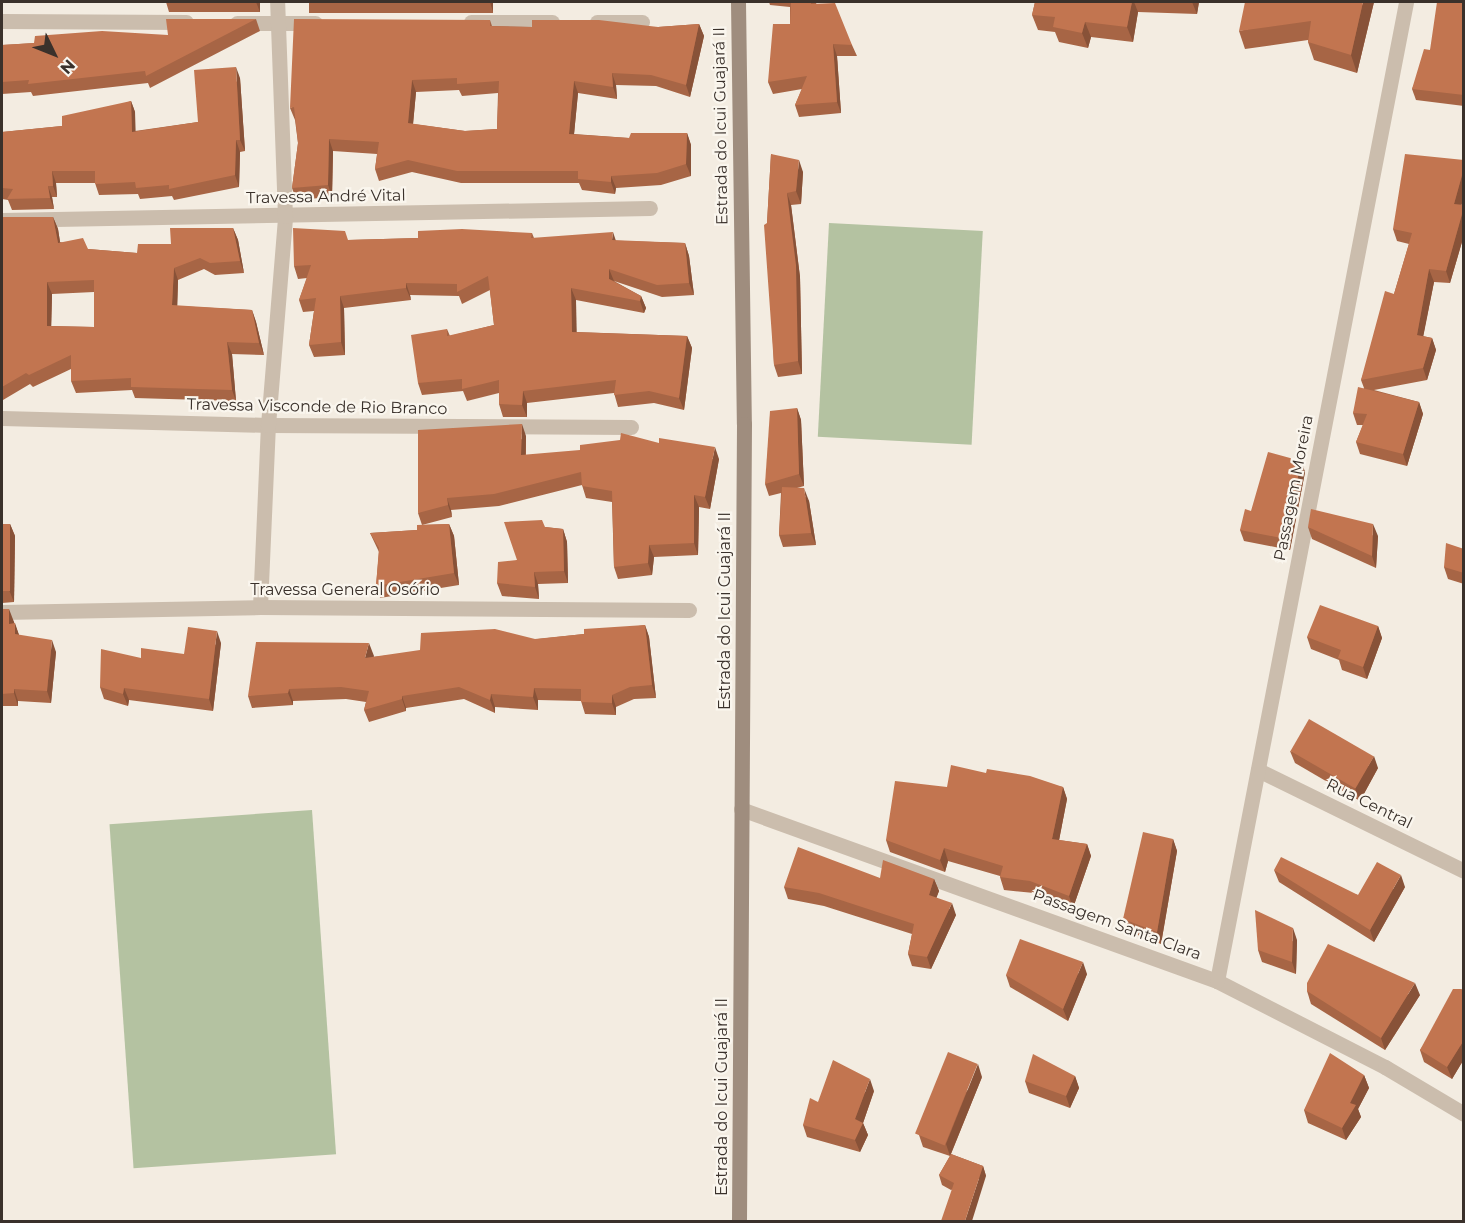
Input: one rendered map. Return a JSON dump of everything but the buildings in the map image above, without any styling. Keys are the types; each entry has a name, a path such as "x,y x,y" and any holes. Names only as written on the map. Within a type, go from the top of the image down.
{"main road":[{"name":"Estrada do Icui Guajará II","path":"738,2 744,424 739,1221"}],"street":[{"path":"260,607 268,425 285,216 277,2"},
{"name":"Passagem Moreira","path":"1217,981 1406,2"},
{"path":"2,21 336,23"},
{"path":"454,22 642,22"},
{"name":"Travessa André Vital","path":"2,220 650,208"},
{"name":"Travessa Visconde de Rio Branco","path":"2,418 268,425 631,427"},
{"name":"Travessa General Osório","path":"2,612 260,607 689,610"},
{"name":"Rua Central","path":"1258,770 1464,871"},
{"name":"Passagem Santa Clara","path":"741,809 1217,981 1385,1067 1464,1114"}],"green space":[{"path":"829,223 983,231 972,445 818,437"},
{"path":"312,810 336,1154 134,1168 109,824"}]}
